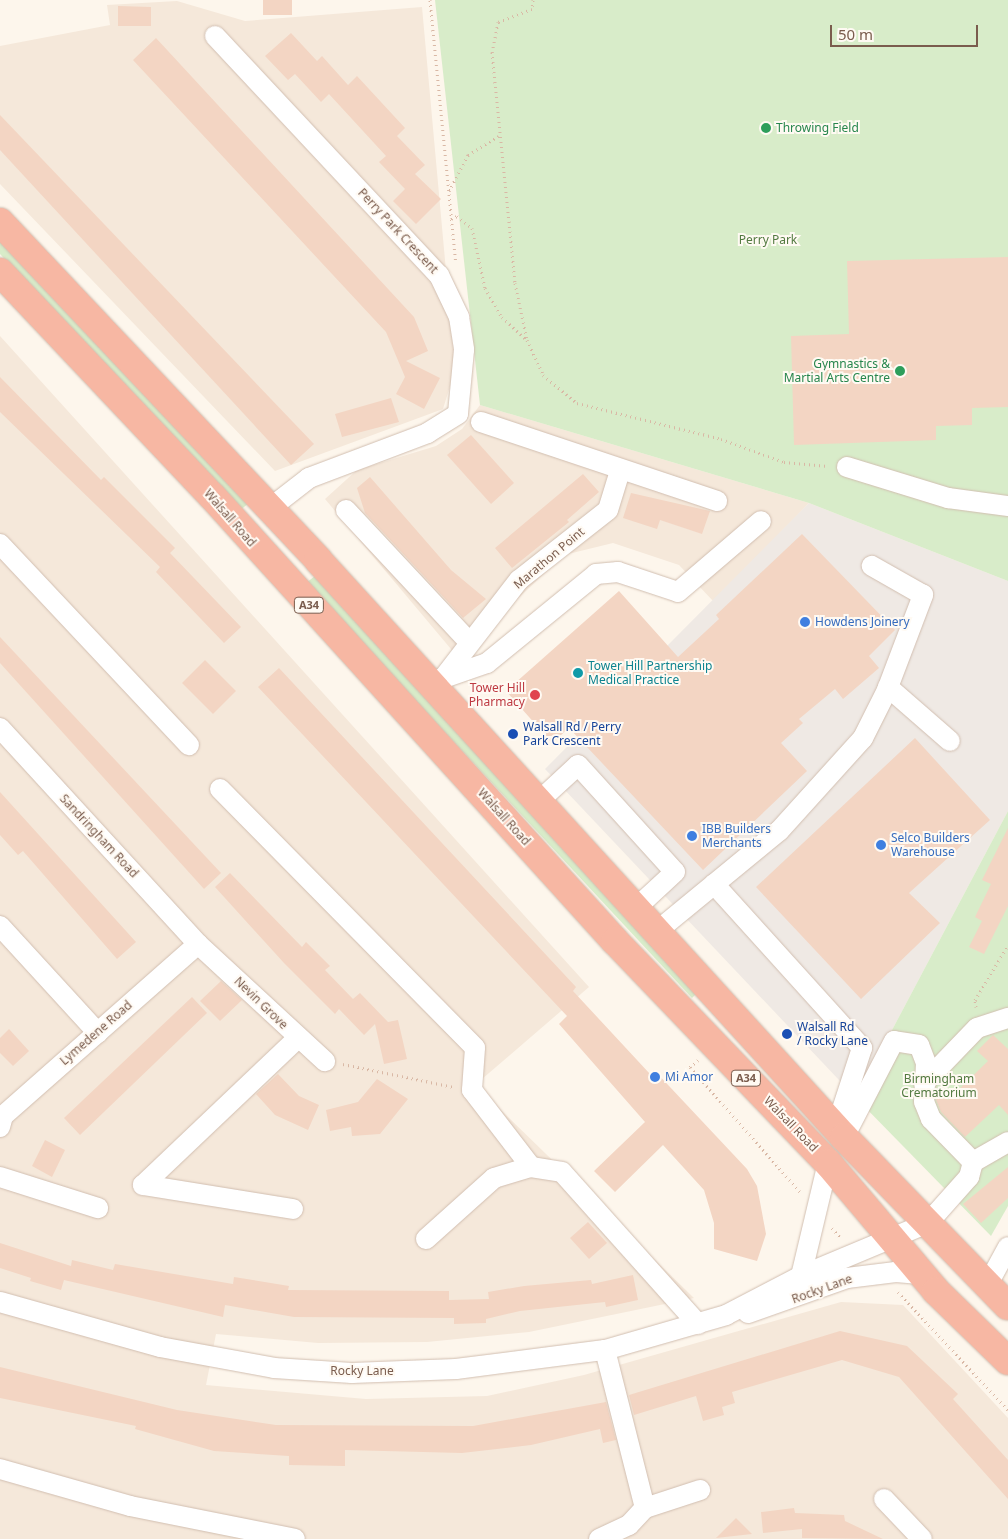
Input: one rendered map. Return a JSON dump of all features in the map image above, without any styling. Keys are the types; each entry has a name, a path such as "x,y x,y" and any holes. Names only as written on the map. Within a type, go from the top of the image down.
{"highway":[{"name":"A34","path":"0,222 269,509 437,680 538,802 635,909 840,1132 1008,1306"},
{"name":"Walsall Road","path":"0,272 370,668 615,941 828,1162 920,1274 979,1330 1008,1361"},
{"path":"979,1330 978,1303 988,1284"}],"street":[{"name":"Perry Park Crescent","path":"215,36 439,275 459,317 464,350 458,414 428,433 309,478 269,509"},
{"path":"481,422 620,471 717,501"},
{"path":"849,468 948,498 1008,506"},
{"name":"Marathon Point","path":"437,680 519,580 608,510 620,471"},
{"path":"346,510 468,641"},
{"path":"437,680 487,663 596,574 618,572 678,592 762,521"},
{"path":"0,544 189,745"},
{"path":"656,932 779,831 835,772 863,738 888,687 923,595 872,566"},
{"path":"888,687 950,741"},
{"name":"Sandringham Road","path":"0,728 198,944"},
{"path":"538,802 578,765 610,800 675,872 635,909"},
{"path":"220,789 475,1048 472,1090 531,1167"},
{"path":"714,884 862,1048 840,1132"},
{"path":"0,926 98,1032"},
{"name":"Lymedene Road","path":"1,1118 198,944"},
{"name":"Nevin Grove","path":"198,944 325,1061"},
{"path":"924,1083 977,1028 1008,1018"},
{"path":"293,1209 143,1185 298,1038"},
{"path":"840,1132 894,1041 919,1045 926,1064 924,1083 931,1119 973,1162"},
{"path":"928,1223 954,1198 969,1177 973,1162 1008,1142"},
{"name":"Rocky Lane","path":"801,1276 828,1162"},
{"path":"426,1239 494,1178 531,1167 562,1172 698,1324"},
{"path":"0,1177 98,1208"},
{"name":"Rocky Lane","path":"0,1302 160,1346 274,1368 352,1373 456,1369 604,1350 698,1324 726,1315 801,1276 928,1223"},
{"path":"988,1284 1008,1247"},
{"name":"Rocky Lane","path":"726,1315 750,1313 847,1278 896,1272 920,1274"},
{"path":"604,1350 645,1508"},
{"path":"0,1469 130,1506 295,1539"},
{"path":"599,1539 629,1524 645,1508 700,1490"},
{"path":"884,1498 922,1539"}],"path":[{"path":"430,0 456,266"},
{"path":"533,0 532,9 498,22 492,52 498,136 515,283 527,340 543,375 577,403 721,439 784,462 849,468"},
{"path":"449,192 468,155 498,136"},
{"path":"451,219 457,216 472,228 485,288 502,317 527,340"},
{"path":"977,1028 975,1000 1008,945"},
{"path":"325,1061 472,1090"}],"shaded area":[{"path":"177,1 245,21 422,7 455,370 443,409 275,471 0,184 0,46 110,25 107,5"},
{"path":"0,336 589,987 475,1085 694,1298 529,1332 427,1342 318,1343 216,1334 206,1385 366,1399 487,1396 584,1375 841,1302 903,1305 1008,1418 1008,1539 0,1539"},
{"path":"480,405 809,503 714,602 679,565 613,543 564,555 493,622 461,661 325,499 357,470 436,446 462,429"},
{"path":"809,503 1008,581 1008,811 856,1098 545,769"}],"green space":[{"name":"Perry Park","path":"435,0 1008,0 1008,581 809,503 480,405"},
{"path":"0,238 249,503 239,511 0,254"},
{"path":"315,576 699,991 692,998 306,583"},
{"name":"Birmingham Crematorium","path":"1008,811 1008,1206 991,1236 856,1098"}],"building":[{"path":"263,0 292,0 292,15 263,15"},
{"path":"118,6 151,7 151,26 118,26"},
{"path":"291,33 317,61 322,56 348,85 357,76 405,128 397,136 425,165 415,174 441,199 416,224 393,201 405,189 379,162 386,156 329,94 321,102 295,74 288,80 265,56"},
{"path":"156,38 414,317 428,351 406,361 440,378 424,409 396,394 405,377 386,332 133,60"},
{"path":"0,115 314,444 291,465 0,150"},
{"name":"Gymnastics & Martial Arts Centre","path":"1008,257 1008,407 972,408 972,425 936,426 936,440 794,445 791,336 849,334 847,261"},
{"path":"0,377 101,480 104,477 175,548 170,553 241,627 224,643 156,572 160,567 0,412"},
{"path":"391,398 399,422 342,437 335,414"},
{"path":"471,435 514,483 491,504 447,455"},
{"path":"583,474 599,492 567,520 569,522 512,568 495,548"},
{"path":"370,477 451,570 486,599 463,618 365,513 357,488"},
{"path":"631,493 710,511 702,534 660,520 657,529 623,518"},
{"path":"802,534 895,630 869,656 879,668 843,699 835,689 799,719 803,723 781,743 807,771 703,870 569,728 552,743 506,691 619,591 678,657 719,619 716,615"},
{"path":"0,637 221,873 204,889 0,663"},
{"path":"205,660 236,691 213,714 182,683"},
{"path":"279,668 576,987 573,991 650,1074 654,1070 747,1169 757,1186 766,1234 757,1261 714,1249 714,1223 704,1190 663,1145 615,1192 594,1171 645,1122 559,1024 567,1016 258,687"},
{"name":"Selco Builders Warehouse","path":"915,738 990,820 909,893 940,923 861,999 756,887"},
{"path":"0,792 136,942 117,959 23,851 18,855 0,835"},
{"path":"1008,828 1008,906 984,954 969,947 982,921 975,917 991,884 982,880"},
{"path":"230,873 302,947 306,942 330,966 325,970 353,999 360,993 388,1022 398,1020 407,1059 384,1064 375,1024 364,1035 339,1009 335,1014 284,963 215,887"},
{"path":"221,981 242,1000 220,1021 200,1001"},
{"path":"192,997 207,1013 80,1135 64,1118"},
{"path":"9,1029 29,1051 13,1066 0,1053 0,1038"},
{"path":"993,1035 1008,1049 1008,1115 999,1105 965,1137 941,1112 936,1100 942,1094 948,1100 988,1061 977,1051"},
{"path":"278,1074 299,1096 319,1105 308,1130 275,1115 256,1094"},
{"path":"377,1079 408,1099 380,1134 352,1136 351,1127 330,1131 326,1110 358,1102"},
{"path":"45,1140 65,1150 52,1177 32,1166"},
{"path":"1008,1167 1008,1198 981,1223 963,1204"},
{"path":"588,1222 607,1243 589,1259 570,1238"},
{"path":"0,1243 71,1266 72,1260 113,1270 115,1264 233,1284 234,1277 289,1286 288,1290 449,1291 449,1300 489,1299 488,1292 524,1286 591,1280 592,1284 633,1275 638,1300 606,1307 605,1302 520,1311 486,1319 486,1323 454,1324 454,1318 294,1317 225,1305 223,1317 64,1280 61,1290 30,1281 31,1278 0,1268"},
{"path":"840,1331 907,1346 958,1394 953,1399 1008,1460 1008,1499 899,1377 842,1360 732,1392 735,1403 722,1407 724,1415 703,1421 696,1396 634,1415 629,1395"},
{"path":"0,1367 177,1410 276,1425 473,1426 606,1402 616,1440 603,1443 600,1429 531,1445 462,1453 345,1450 345,1466 289,1465 289,1456 214,1451 135,1429 136,1426 0,1398"},
{"path":"794,1508 795,1513 844,1515 845,1521 883,1539 802,1538 802,1529 763,1533 761,1512"},
{"path":"736,1518 752,1534 716,1538"}],"place":[{"name":"Throwing Field","path":"766,128"},
{"name":"Gymnastics & Martial Arts Centre","path":"900,371"},
{"name":"Howdens Joinery","path":"805,622"},
{"name":"Tower Hill Partnership Medical Practice","path":"578,673"},
{"name":"Tower Hill Pharmacy","path":"535,695"},
{"name":"Walsall Rd / Perry Park Crescent","path":"513,734"},
{"name":"IBB Builders Merchants","path":"692,836"},
{"name":"Selco Builders Warehouse","path":"881,845"},
{"name":"Walsall Rd / Rocky Lane","path":"787,1034"},
{"name":"Mi Amor","path":"655,1077"}]}
